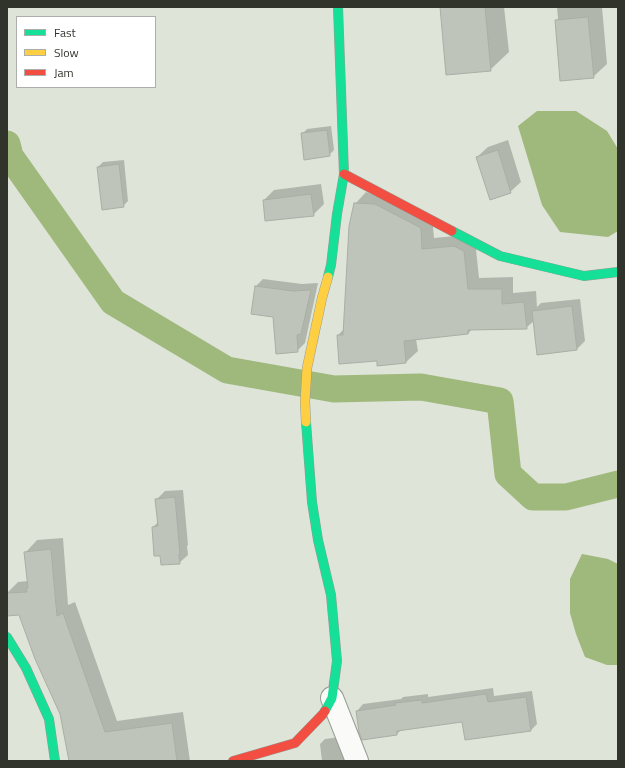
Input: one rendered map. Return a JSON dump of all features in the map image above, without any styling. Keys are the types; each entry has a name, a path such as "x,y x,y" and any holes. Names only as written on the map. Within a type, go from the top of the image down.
{"street":[{"path":"233,761 295,743 323,714 332,698 337,661 330,595 318,540 312,502 304,402 307,368 322,298 331,265 337,214 344,174 338,7"},
{"path":"344,174 500,256 584,276 618,272"},
{"path":"7,637 26,668 49,719 55,761"},
{"path":"332,698 357,761"}],"shaded area":[{"path":"537,111 576,111 607,131 618,149 618,231 608,237 560,232 542,205 518,126"},
{"path":"582,554 608,559 618,564 618,665 607,665 585,657 576,634 570,613 570,579"}],"building":[{"path":"440,7 485,7 491,71 446,75"},
{"path":"588,17 594,78 560,81 555,20"},
{"path":"327,130 330,156 304,160 301,133"},
{"path":"498,150 511,193 490,200 476,157"},
{"path":"119,164 124,207 102,210 97,167"},
{"path":"311,194 314,216 265,221 263,200"},
{"path":"354,203 375,204 421,228 422,249 454,246 464,251 468,289 502,289 502,304 524,302 527,329 468,330 468,334 404,341 406,363 377,366 377,361 339,364 337,335 343,335 349,226"},
{"path":"255,286 293,291 311,290 301,334 297,335 298,352 276,354 273,317 251,314"},
{"path":"572,306 577,350 537,355 532,311"},
{"path":"175,497 180,564 161,565 160,556 154,556 152,527 158,526 155,499"},
{"path":"51,549 57,616 63,613 105,732 172,723 177,761 69,761 60,714 35,659 19,615 7,616 7,593 27,592 26,588 28,588 24,552"},
{"path":"486,694 488,702 526,697 531,731 465,740 462,722 397,731 397,735 362,740 359,732 356,711 396,705 395,703 422,700 422,703"}],"waterway":[{"path":"7,144 10,156 113,302 227,370 334,389 421,387 500,401 508,474 533,497 566,497 618,484"}],"traffic: fast":[{"path":"328,277 344,174 338,7"},
{"path":"452,231 500,256 584,276 618,272"},
{"path":"306,422 312,502 318,540 331,595 337,661 332,698 325,711"},
{"path":"7,637 26,668 49,719 55,761"}],"traffic: slow":[{"path":"306,422 305,402 307,368 328,277"}],"traffic: jam":[{"path":"344,174 452,231"},
{"path":"233,761 295,743 325,711"}]}
